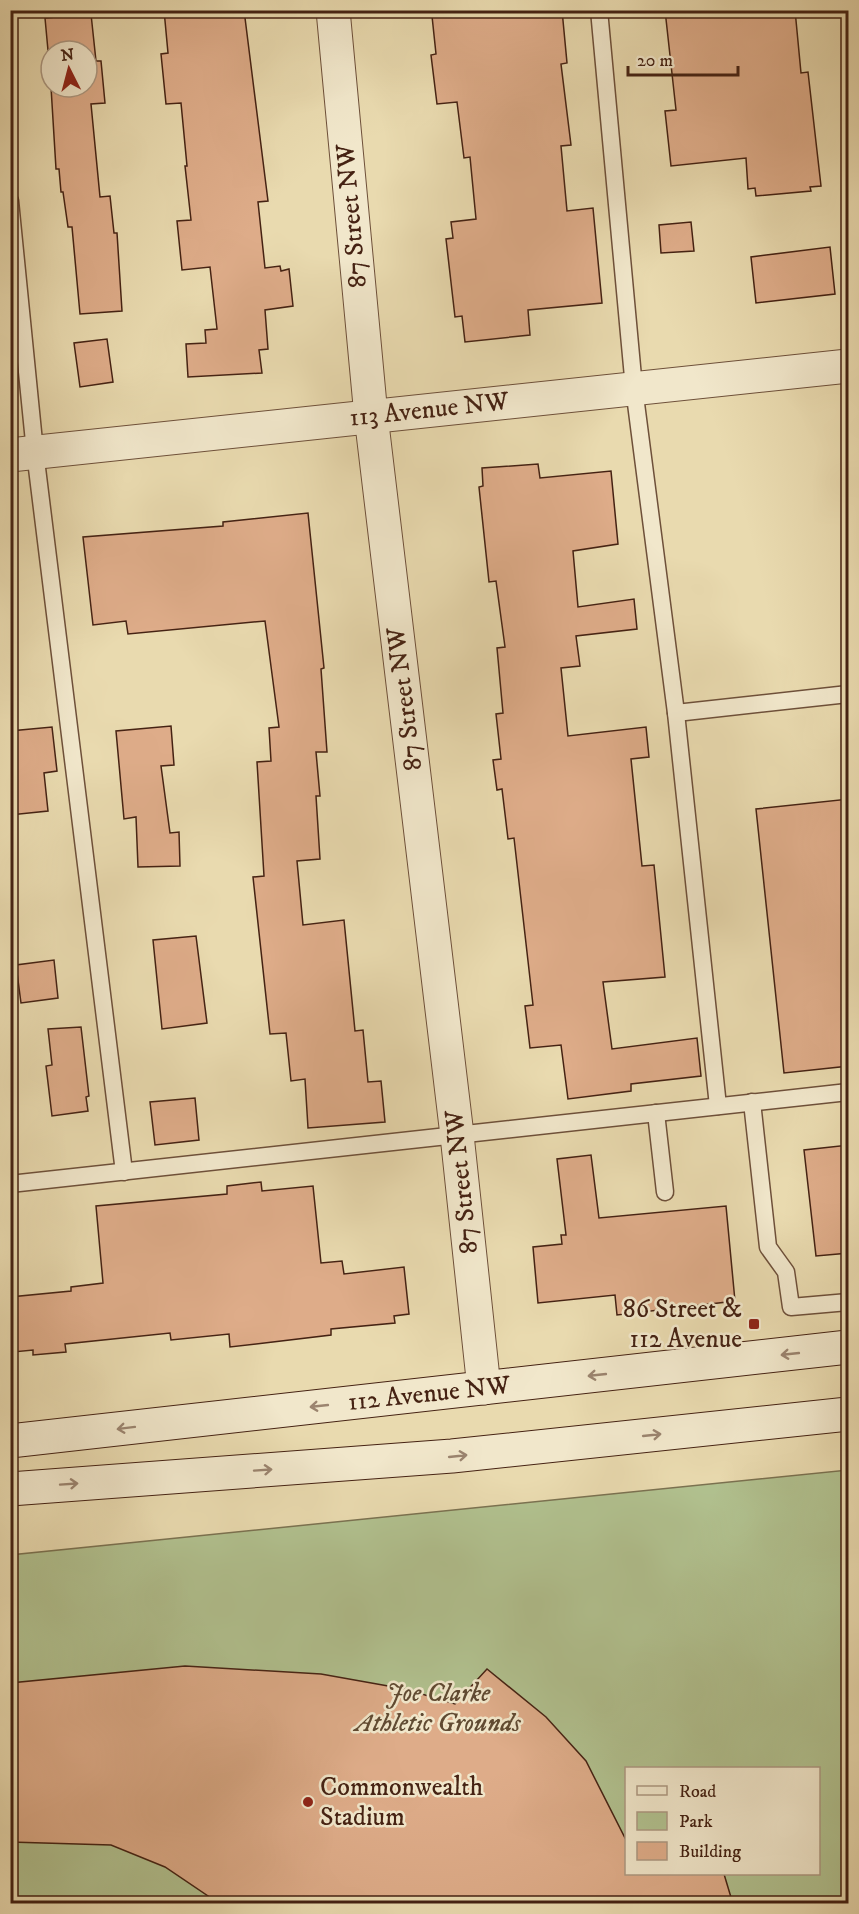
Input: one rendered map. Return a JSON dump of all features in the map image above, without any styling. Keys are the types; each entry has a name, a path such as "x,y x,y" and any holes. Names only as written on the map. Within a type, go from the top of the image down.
{"street":[{"name":"87 Street NW","path":"333,10 371,416 457,1135 484,1388"},
{"name":"113 Avenue NW","path":"23,453 849,366"},
{"name":"112 Avenue NW","path":"10,1441 849,1347"},
{"path":"10,1489 452,1456 849,1414"}],"lane":[{"path":"599,10 634,388 676,712 718,1106"},
{"path":"10,201 23,453 124,1172"},
{"path":"676,712 849,694"},
{"path":"10,1184 849,1092"},
{"path":"752,1102 768,1247 786,1272 791,1307 849,1302"},
{"path":"656,1113 665,1192"}],"green space":[{"name":"Joe Clarke Athletic Grounds","path":"848,1470 848,1903 11,1903 10,1555"}],"building":[{"path":"164,10 244,10 268,201 258,202 265,268 280,266 281,271 289,269 293,306 265,310 268,349 259,350 262,373 188,377 186,344 206,343 205,330 217,329 210,267 182,270 177,221 191,220 181,103 166,104 161,54 168,53"},
{"path":"436,10 562,10 567,63 561,64 571,145 561,146 567,211 593,208 602,303 528,310 530,335 465,342 462,316 455,317 446,239 453,238 451,222 476,219 470,157 464,158 457,102 437,104 431,55 436,54 432,16 436,16"},
{"path":"665,10 795,10 801,73 808,72 821,186 810,187 811,191 756,196 755,188 748,189 746,158 671,166 665,111 676,110"},
{"path":"91,14 94,39 47,39 45,18"},
{"path":"99,61 101,61 105,103 91,104 100,197 110,196 114,233 117,233 122,311 80,314 72,227 68,227 59,169 56,169 52,99 99,99"},
{"path":"691,222 694,251 661,253 659,225"},
{"path":"830,247 835,294 756,303 751,257"},
{"path":"107,339 113,382 80,387 74,343"},
{"path":"538,464 540,478 611,471 618,544 573,551 578,607 634,599 637,629 576,636 580,666 561,668 568,736 646,727 649,757 631,759 642,866 654,865 665,977 603,982 612,1049 697,1038 701,1076 631,1084 631,1091 568,1099 561,1045 530,1048 525,1006 533,1005 514,838 508,839 502,789 497,790 493,760 501,759 496,714 503,713 497,648 505,647 496,581 489,582 479,487 483,486 482,468"},
{"path":"308,513 324,668 321,669 327,752 316,752 320,796 316,796 320,859 297,861 303,925 344,920 355,1031 363,1030 368,1082 381,1081 385,1122 308,1128 305,1079 291,1081 286,1033 270,1034 253,877 264,876 257,762 271,761 269,728 279,727 265,621 128,634 126,621 93,625 83,537 223,526 223,522"},
{"path":"171,726 174,765 161,766 170,833 179,832 180,866 138,867 136,817 124,819 116,731"},
{"path":"52,727 57,771 44,773 48,811 10,815 10,731"},
{"path":"849,799 849,1066 784,1073 756,809"},
{"path":"196,936 207,1023 162,1029 153,940"},
{"path":"54,960 58,998 21,1003 16,965"},
{"path":"81,1027 89,1096 86,1097 88,1111 52,1116 46,1066 52,1065 48,1029"},
{"path":"195,1098 199,1140 155,1145 150,1102"},
{"path":"849,1145 849,1253 816,1256 804,1150"},
{"path":"591,1155 599,1218 726,1206 735,1301 617,1315 615,1295 538,1303 533,1247 562,1244 561,1235 566,1235 557,1159"},
{"path":"261,1182 262,1191 313,1186 321,1263 342,1261 344,1274 404,1267 409,1314 394,1316 395,1323 331,1329 331,1335 230,1347 229,1334 171,1340 170,1333 65,1344 66,1352 33,1355 33,1350 13,1352 10,1297 71,1291 71,1287 103,1283 96,1206 227,1194 227,1186"},
{"name":"Commonwealth Stadium","path":"185,1666 321,1674 405,1689 455,1704 487,1669 546,1717 586,1761 625,1838 625,1875 724,1875 733,1904 220,1904 165,1867 111,1845 10,1842 10,1683"}],"place":[{"name":"86 Street & 112 Avenue","path":"754,1324"},
{"name":"Commonwealth Stadium","path":"308,1802"}]}
